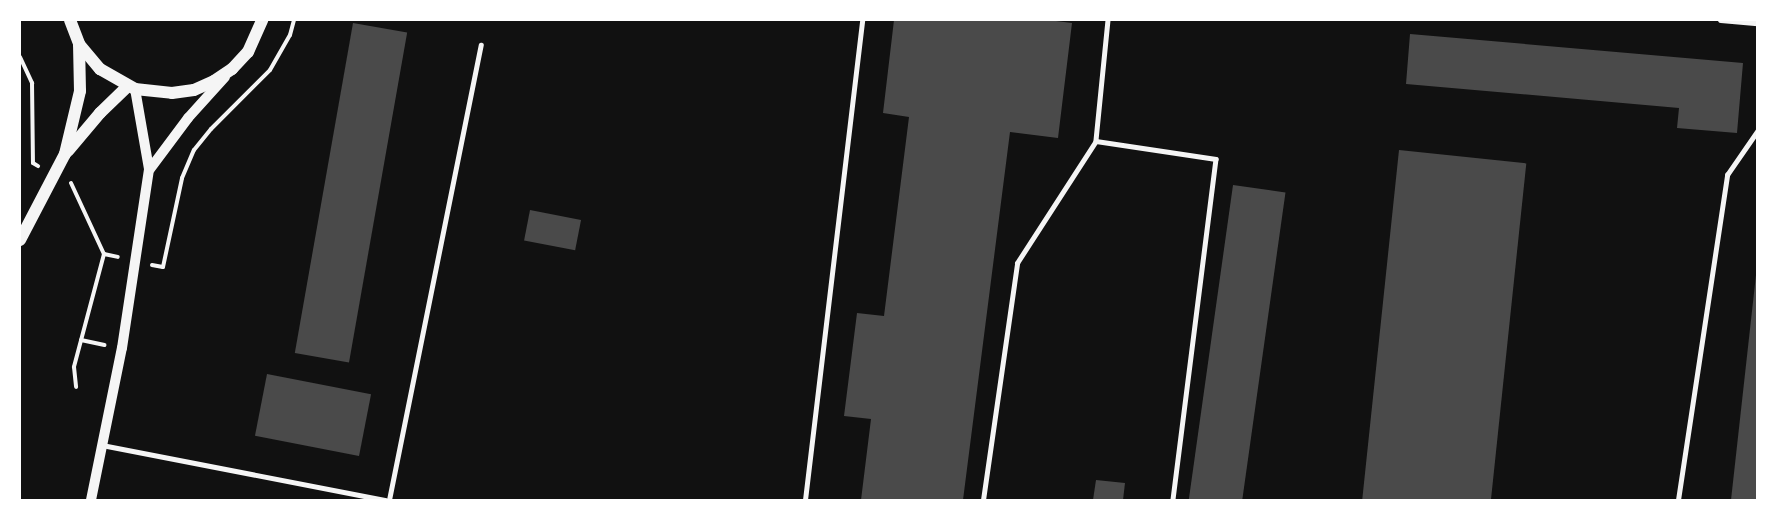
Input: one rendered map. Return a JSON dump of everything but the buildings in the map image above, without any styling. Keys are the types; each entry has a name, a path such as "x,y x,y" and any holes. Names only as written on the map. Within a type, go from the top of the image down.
{"main road":[{"path":"65,154 80,91 77,40 70,20"},
{"path":"77,40 100,69 132,87 172,93 194,90 232,69 248,52 261,25"},
{"path":"20,240 65,154 100,113 132,87"}],"street":[{"path":"64,20 77,40"},
{"path":"261,25 267,20"},
{"path":"1721,20 1758,23"},
{"path":"150,169 188,118 232,69"},
{"path":"91,501 122,348 150,169 132,87"}],"lane":[{"path":"805,501 861,20"},
{"path":"983,501 1017,263 1096,141 1108,20"},
{"path":"102,445 387,501 481,45"},
{"path":"1678,501 1727,175 1758,130"},
{"path":"1096,141 1216,159 1173,501"}],"path":[{"path":"164,267 182,178 194,150 211,129 270,70 290,35 294,20"},
{"path":"76,387 74,367 98,269"}]}
